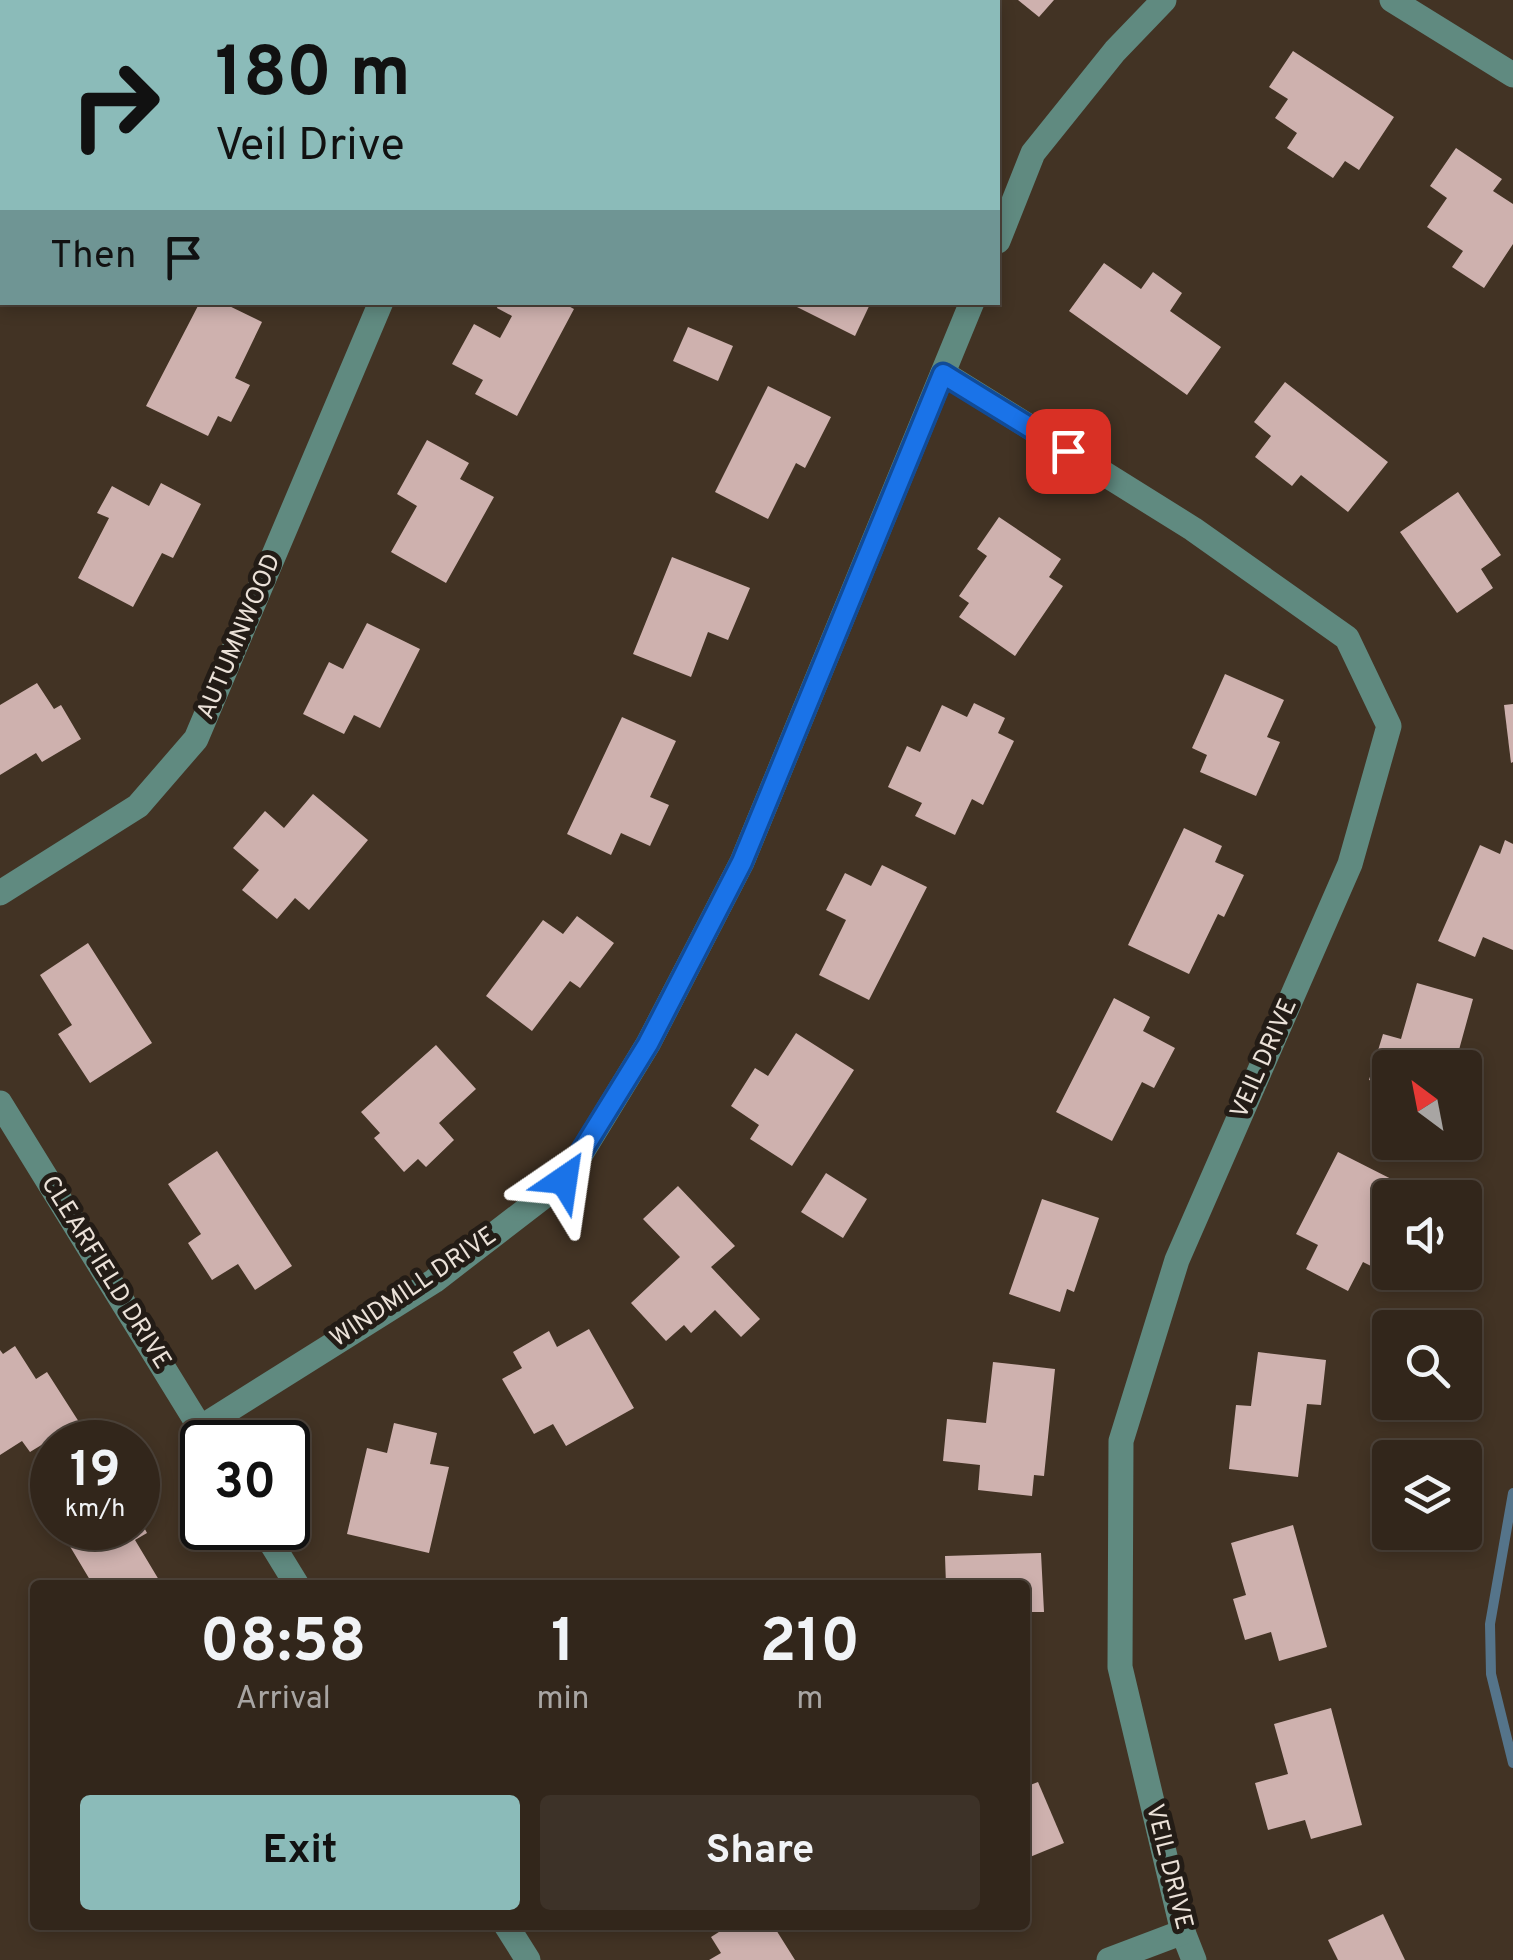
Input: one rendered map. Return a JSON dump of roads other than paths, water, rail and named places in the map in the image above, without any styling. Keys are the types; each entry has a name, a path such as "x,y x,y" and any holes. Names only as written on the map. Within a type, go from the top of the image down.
{"street":[{"path":"1000,236 1034,153 1115,51 1164,0"},
{"path":"1392,0 1513,75"},
{"name":"AUTUMNWOOD","path":"0,892 138,806 196,740 380,305"},
{"name":"WINDMILL DRIVE","path":"227,1420 434,1280 564,1180 648,1044 742,862 971,305"},
{"name":"VEIL DRIVE","path":"943,374 1193,529 1347,638 1389,726 1350,864 1177,1260 1121,1441 1120,1667 1183,1932 1194,1960"},
{"name":"CLEARFIELD DRIVE","path":"0,1103 196,1420"},
{"path":"276,1550 294,1580"},
{"path":"509,1930 528,1960"},
{"path":"1109,1960 1183,1932"}],"waterway":[{"path":"1513,1493 1490,1624 1491,1674 1513,1763"}]}
